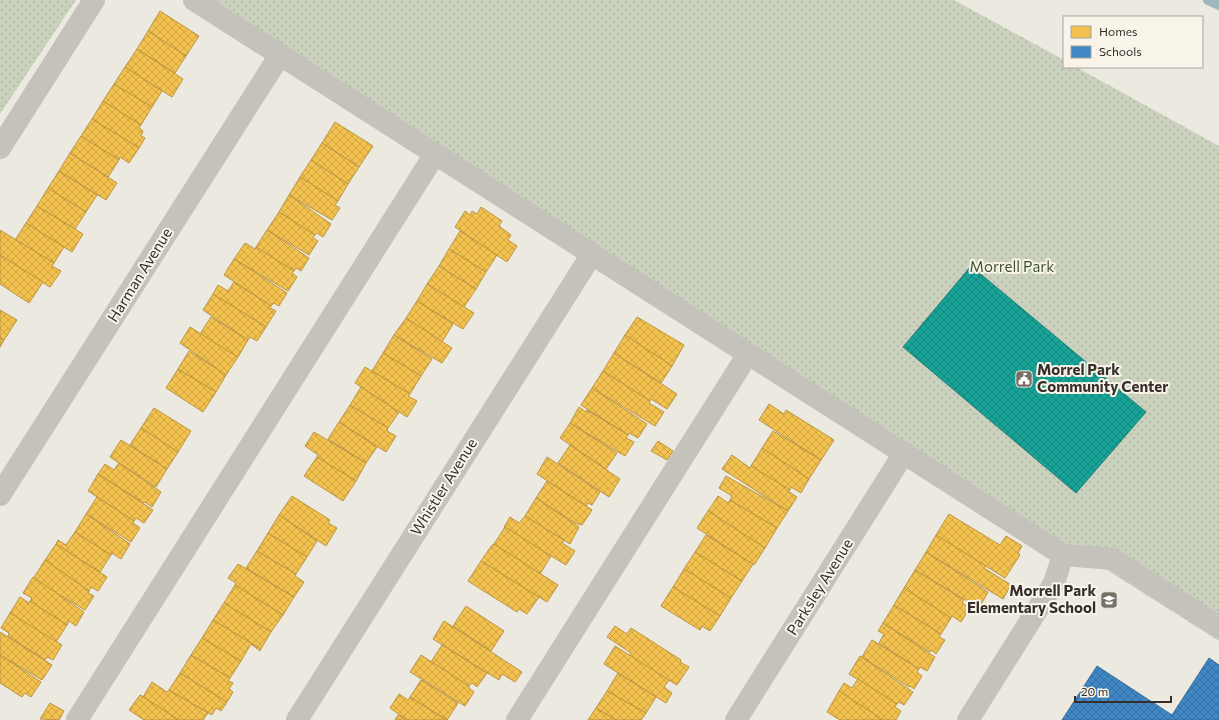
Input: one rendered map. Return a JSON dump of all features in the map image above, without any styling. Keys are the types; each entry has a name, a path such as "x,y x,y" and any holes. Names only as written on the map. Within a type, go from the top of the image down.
{"street":[{"path":"0,148 94,0"},
{"path":"194,0 1064,555 1114,559 1219,627"},
{"name":"Harman Avenue","path":"0,495 280,55"},
{"path":"78,720 435,154"},
{"name":"Whistler Avenue","path":"297,720 592,254"},
{"path":"517,720 748,354"},
{"name":"Parksley Avenue","path":"736,720 904,453"},
{"path":"968,720 1054,583 1064,555"}],"green space":[{"path":"0,0 76,0 0,114"},
{"name":"Morrell Park","path":"207,0 954,0 1063,59 1063,68 1078,68 1219,146 1219,641"}],"building: Homes":[{"path":"160,11 199,36 186,56 148,31"},
{"path":"148,31 186,56 175,73 137,49"},
{"path":"137,49 183,79 172,97 125,67"},
{"path":"125,67 162,91 152,107 114,84"},
{"path":"114,84 152,107 141,125 103,101"},
{"path":"103,101 141,125 139,128 143,131 141,136 145,138 139,148 92,119"},
{"path":"92,119 139,148 129,163 120,157 119,160 81,136"},
{"path":"335,122 373,146 359,167 322,143"},
{"path":"81,136 119,160 108,177 70,153"},
{"path":"322,143 359,167 348,184 311,160"},
{"path":"70,153 117,183 106,200 59,171"},
{"path":"311,160 348,184 338,201 300,177"},
{"path":"59,171 97,195 86,212 48,188"},
{"path":"300,177 338,201 335,205 340,208 332,220 289,195"},
{"path":"48,188 86,212 75,229 37,206"},
{"path":"289,195 331,224 323,237 317,233 315,235 279,212"},
{"path":"37,206 83,234 72,252 26,223"},
{"path":"481,207 502,221 499,226 511,235 508,240 517,246 507,262 455,227 465,211 470,215 472,211 477,214"},
{"path":"279,212 315,235 313,238 318,241 309,255 267,230"},
{"path":"26,223 64,247 54,263 15,240"},
{"path":"0,230 54,263 52,266 61,271 50,287 0,255"},
{"path":"267,230 309,258 301,271 296,268 294,271 256,247"},
{"path":"460,231 497,255 486,272 449,249"},
{"path":"245,243 255,249 256,247 294,271 292,273 297,277 288,291 234,259"},
{"path":"449,249 486,272 476,289 439,266"},
{"path":"0,255 43,282 29,303 0,284"},
{"path":"234,259 287,293 279,306 274,303 271,306 224,275"},
{"path":"439,266 476,289 464,307 427,284"},
{"path":"234,282 271,306 270,308 276,311 266,327 213,294 218,285 228,291"},
{"path":"427,284 474,313 463,329 417,301"},
{"path":"213,294 266,327 257,341 250,337 248,340 203,310"},
{"path":"417,301 453,324 442,342 406,318"},
{"path":"0,310 17,320 4,340 0,338"},
{"path":"211,317 248,340 238,357 200,334"},
{"path":"637,317 684,345 672,366 625,335"},
{"path":"406,318 452,348 442,363 394,335"},
{"path":"190,327 238,357 226,375 180,343"},
{"path":"394,335 432,359 421,376 383,353"},
{"path":"625,335 672,366 661,383 614,353"},
{"path":"0,338 4,340 0,347"},
{"path":"189,351 226,375 216,392 178,369"},
{"path":"383,353 421,376 410,394 372,371"},
{"path":"614,353 677,394 667,409 651,399 650,401 603,371"},
{"path":"365,367 410,394 408,396 417,401 407,417 355,383"},
{"path":"178,369 216,392 203,412 166,388"},
{"path":"603,371 650,401 649,403 664,412 655,426 592,388"},
{"path":"361,387 399,412 388,428 350,405"},
{"path":"592,388 647,424 638,438 629,433 628,435 581,405"},
{"path":"769,404 784,414 786,410 834,440 821,460 759,420"},
{"path":"350,405 388,428 387,431 396,436 386,452 339,422"},
{"path":"579,407 586,412 587,410 628,435 626,438 634,442 625,456 570,423"},
{"path":"154,408 191,431 178,452 141,428"},
{"path":"339,422 377,447 366,463 328,439"},
{"path":"570,423 617,453 606,469 560,438"},
{"path":"141,428 178,452 167,469 130,445"},
{"path":"773,431 821,460 809,479 762,448"},
{"path":"314,432 366,463 356,481 317,457 318,455 305,446"},
{"path":"121,440 167,469 156,487 110,457"},
{"path":"658,441 673,451 667,460 651,451"},
{"path":"570,445 620,479 609,497 558,463"},
{"path":"762,448 809,479 801,493 791,487 790,490 751,466"},
{"path":"732,455 750,468 751,466 790,490 788,491 797,497 788,511 722,469"},
{"path":"317,457 356,481 343,501 304,476"},
{"path":"547,457 600,492 592,505 588,503 586,506 537,474"},
{"path":"119,463 161,492 152,507 98,474 105,464 114,470"},
{"path":"98,474 153,510 144,523 136,518 134,521 88,491"},
{"path":"726,476 788,511 777,528 730,500 732,496 719,488"},
{"path":"547,481 592,510 582,525 575,523 536,498"},
{"path":"292,496 330,520 328,523 337,528 326,546 279,515"},
{"path":"718,496 728,503 730,500 777,528 765,548 708,511"},
{"path":"97,497 134,521 133,523 140,528 131,542 86,514"},
{"path":"536,498 579,527 570,544 525,516"},
{"path":"708,511 765,548 754,565 697,528"},
{"path":"86,514 130,544 121,559 112,553 111,555 75,532"},
{"path":"949,514 1000,545 1006,536 1022,546 1018,553 1020,555 1005,578 936,535"},
{"path":"279,515 317,541 307,557 268,533"},
{"path":"525,516 564,540 562,543 575,551 566,565 504,527 510,517 519,523"},
{"path":"505,527 551,556 540,574 494,544"},
{"path":"75,532 111,555 100,572 56,544 58,540 66,545"},
{"path":"268,533 307,557 296,574 257,551"},
{"path":"706,535 753,564 742,581 695,552"},
{"path":"936,535 986,566 984,568 1011,585 1003,599 926,552"},
{"path":"56,544 107,577 98,591 91,587 89,591 45,560"},
{"path":"494,544 558,585 547,602 481,561"},
{"path":"257,551 296,574 295,576 304,582 294,597 246,568"},
{"path":"695,552 742,581 731,598 684,569"},
{"path":"926,552 988,592 979,608 915,570"},
{"path":"45,560 94,596 85,610 33,579"},
{"path":"481,561 539,597 527,614 519,609 517,612 468,581"},
{"path":"238,564 294,597 283,615 235,585 236,583 228,578"},
{"path":"684,569 731,598 720,616 673,587"},
{"path":"915,570 964,600 962,603 970,608 961,622 952,616 951,618 904,588"},
{"path":"33,577 84,612 76,626 69,621 67,625 30,601 32,598 23,593"},
{"path":"235,585 283,615 271,632 224,603"},
{"path":"673,587 720,616 710,631 702,626 700,630 661,606"},
{"path":"904,588 951,618 941,634 894,605"},
{"path":"20,597 29,603 30,601 67,625 56,642 10,613"},
{"path":"224,603 271,632 261,649 213,620"},
{"path":"894,605 941,634 939,637 945,640 936,654 931,650 930,652 883,623"},
{"path":"466,606 504,631 491,651 453,626"},
{"path":"10,613 62,645 53,660 47,657 45,660 8,636 9,633 1,628"},
{"path":"213,620 261,649 260,651 251,644 241,661 202,638"},
{"path":"444,621 522,672 515,682 502,674 499,680 433,639"},
{"path":"883,623 935,657 927,671 920,667 919,669 879,643 884,634 878,631"},
{"path":"615,626 627,634 631,628 681,660 680,662 689,667 677,685 629,656 631,653 607,637"},
{"path":"0,632 52,665 42,680 0,655"},
{"path":"202,638 241,661 230,678 191,655"},
{"path":"872,640 919,669 917,672 922,676 914,689 862,657"},
{"path":"442,645 487,673 477,687 472,683 469,686 431,662"},
{"path":"615,646 669,680 664,687 672,693 666,703 604,664"},
{"path":"0,655 41,682 31,697 25,693 22,697 0,683"},
{"path":"191,655 230,678 228,681 233,683 229,689 233,692 227,702 180,673"},
{"path":"421,655 469,686 469,688 474,692 465,706 410,672"},
{"path":"860,656 913,692 904,705 899,702 897,704 849,674"},
{"path":"180,673 227,702 221,711 216,708 212,715 169,690"},
{"path":"618,673 656,697 646,713 607,691"},
{"path":"858,679 897,704 895,707 901,711 896,720 883,720 839,691 844,683 852,688"},
{"path":"421,680 458,703 447,720 410,697"},
{"path":"152,682 167,692 169,690 208,713 203,720 179,720 143,697"},
{"path":"607,691 646,713 641,720 616,720 596,708"},
{"path":"839,691 883,720 840,720 827,712"},
{"path":"399,694 408,700 410,697 446,720 407,720 390,708"},
{"path":"140,695 179,720 144,720 129,710"},
{"path":"50,703 64,711 59,720 40,719"},
{"path":"596,708 616,720 588,720"},
{"path":"398,715 407,720 395,720"}],"building: Schools":[{"path":"1209,658 1219,665 1219,720 1062,720 1097,666 1172,715"}],"building: Public":[{"name":"Morrel Park Community Center","path":"971,266 1146,412 1076,493 903,347"}],"waterway":[{"path":"1208,0 1219,5"}],"place":[{"name":"Morrel Park Community Center","path":"1024,379"},
{"name":"Morrell Park Elementary School","path":"1109,600"}]}
